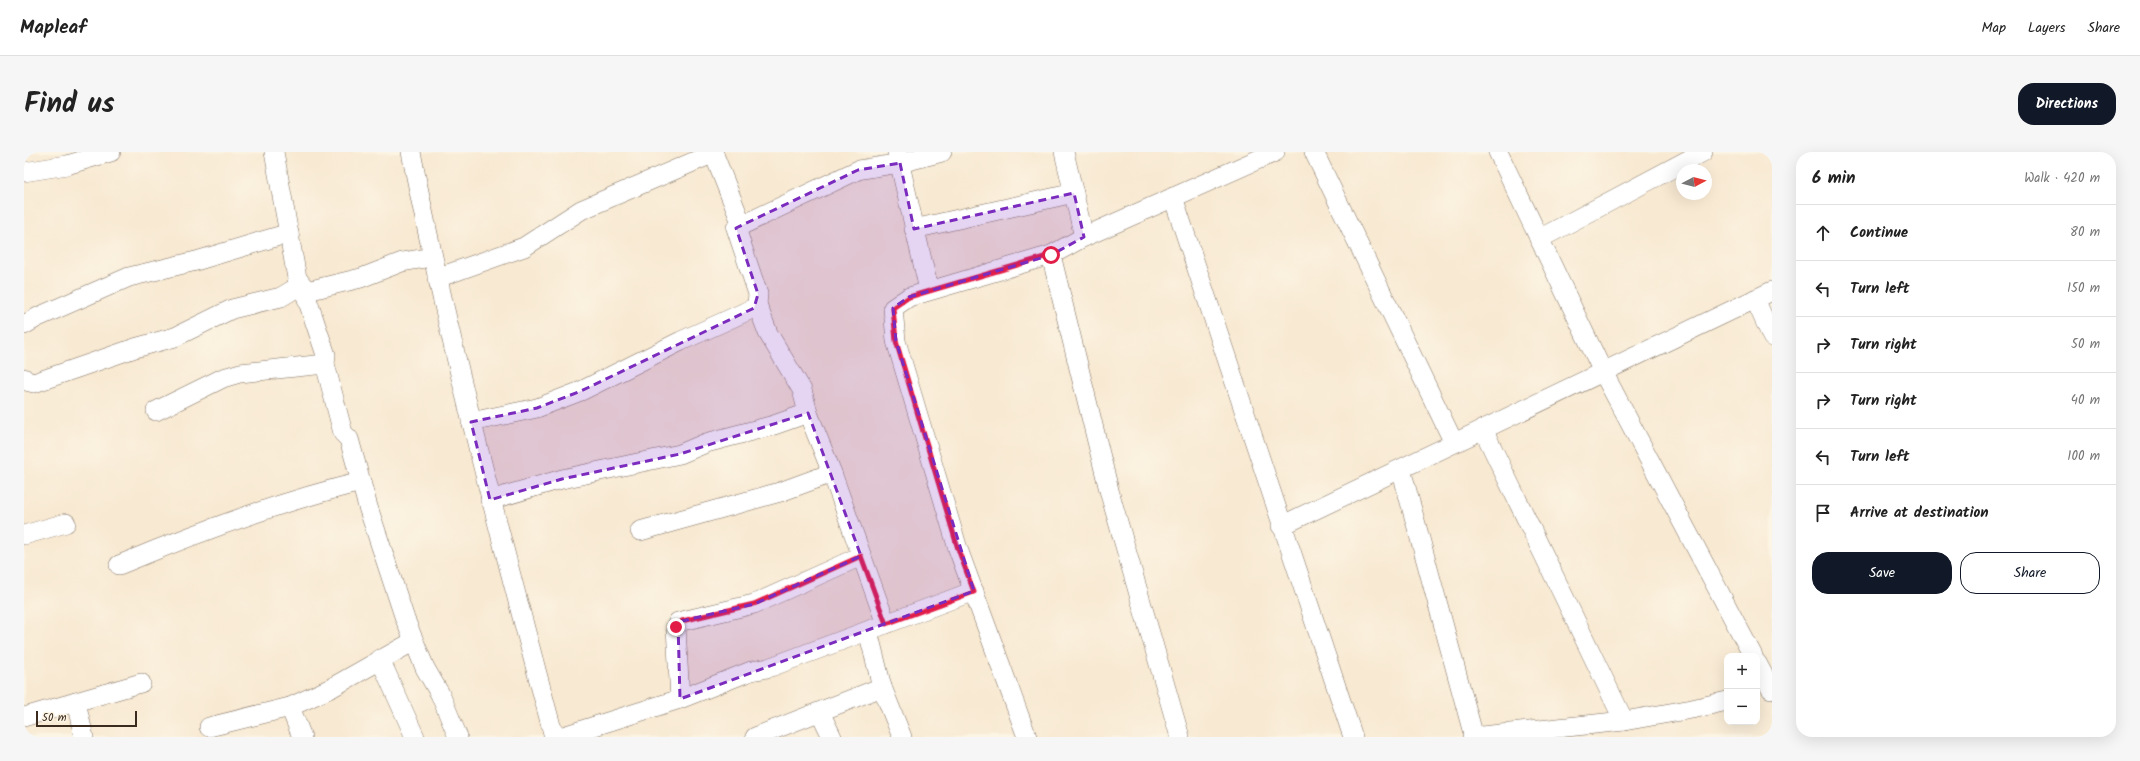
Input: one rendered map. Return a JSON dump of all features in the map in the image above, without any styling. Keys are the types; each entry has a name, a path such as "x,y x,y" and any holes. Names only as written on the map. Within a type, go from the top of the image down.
{"street":[{"path":"24,172 67,165 111,152"},
{"path":"274,152 297,278 304,288 326,355 325,364 342,432 349,439 360,482 405,619 425,668 440,694 458,737"},
{"path":"411,152 432,258 490,500 554,737"},
{"path":"886,624 832,473 808,413 802,390 768,333 757,304 758,294 756,282 736,228 858,170 899,157 942,152"},
{"path":"1064,152 1084,237"},
{"path":"1027,737 958,549 896,341 893,308 909,297 929,290 1051,255 1084,237 1274,152"},
{"path":"1314,152 1454,443"},
{"path":"1498,152 1603,372 1751,653"},
{"path":"1539,239 1703,152"},
{"path":"437,278 524,247 581,210 714,153 742,225"},
{"path":"899,157 914,229 929,290"},
{"path":"914,229 1074,193"},
{"path":"1172,197 1281,526 1353,737"},
{"path":"24,325 38,317 129,277 196,261 289,233"},
{"path":"1051,255 1110,494 1180,737"},
{"path":"24,378 26,382 34,383 135,348 175,337 232,309 281,297 304,288 361,278 402,262 432,258"},
{"path":"1281,526 1772,291"},
{"path":"1755,299 1772,337"},
{"path":"471,422 537,408 581,391 681,341 754,308 757,304"},
{"path":"156,411 223,378 240,373 325,364"},
{"path":"490,500 562,478 680,454 706,443 774,425 808,413"},
{"path":"1483,429 1624,721"},
{"path":"1401,469 1473,737 1624,721 1692,709 1724,701"},
{"path":"640,531 780,492 832,473"},
{"path":"119,565 178,540 271,507 360,482"},
{"path":"24,535 66,523"},
{"path":"680,700 676,627 678,622 754,604 861,556"},
{"path":"560,737 680,700 751,671 768,668 974,592"},
{"path":"868,631 882,687 902,737"},
{"path":"209,727 290,707 331,688 414,641"},
{"path":"380,659 415,737"},
{"path":"1760,671 1767,690"},
{"path":"24,717 141,683"},
{"path":"755,737 882,687"},
{"path":"76,702 84,737"},
{"path":"290,707 302,737"},
{"path":"820,712 832,737"}],"highlighted area":[{"path":"900,163 914,229 1074,193 1084,237 1051,255 909,297 893,308 896,341 974,591 680,699 678,622 754,604 861,556 808,413 680,454 562,479 490,500 471,422 537,408 581,391 754,308 758,294 736,228 858,170"}],"route":[{"path":"676,627 678,622 765,600 861,556 886,624 974,592 958,549 896,341 893,308 909,297 929,290 1051,255"}]}
